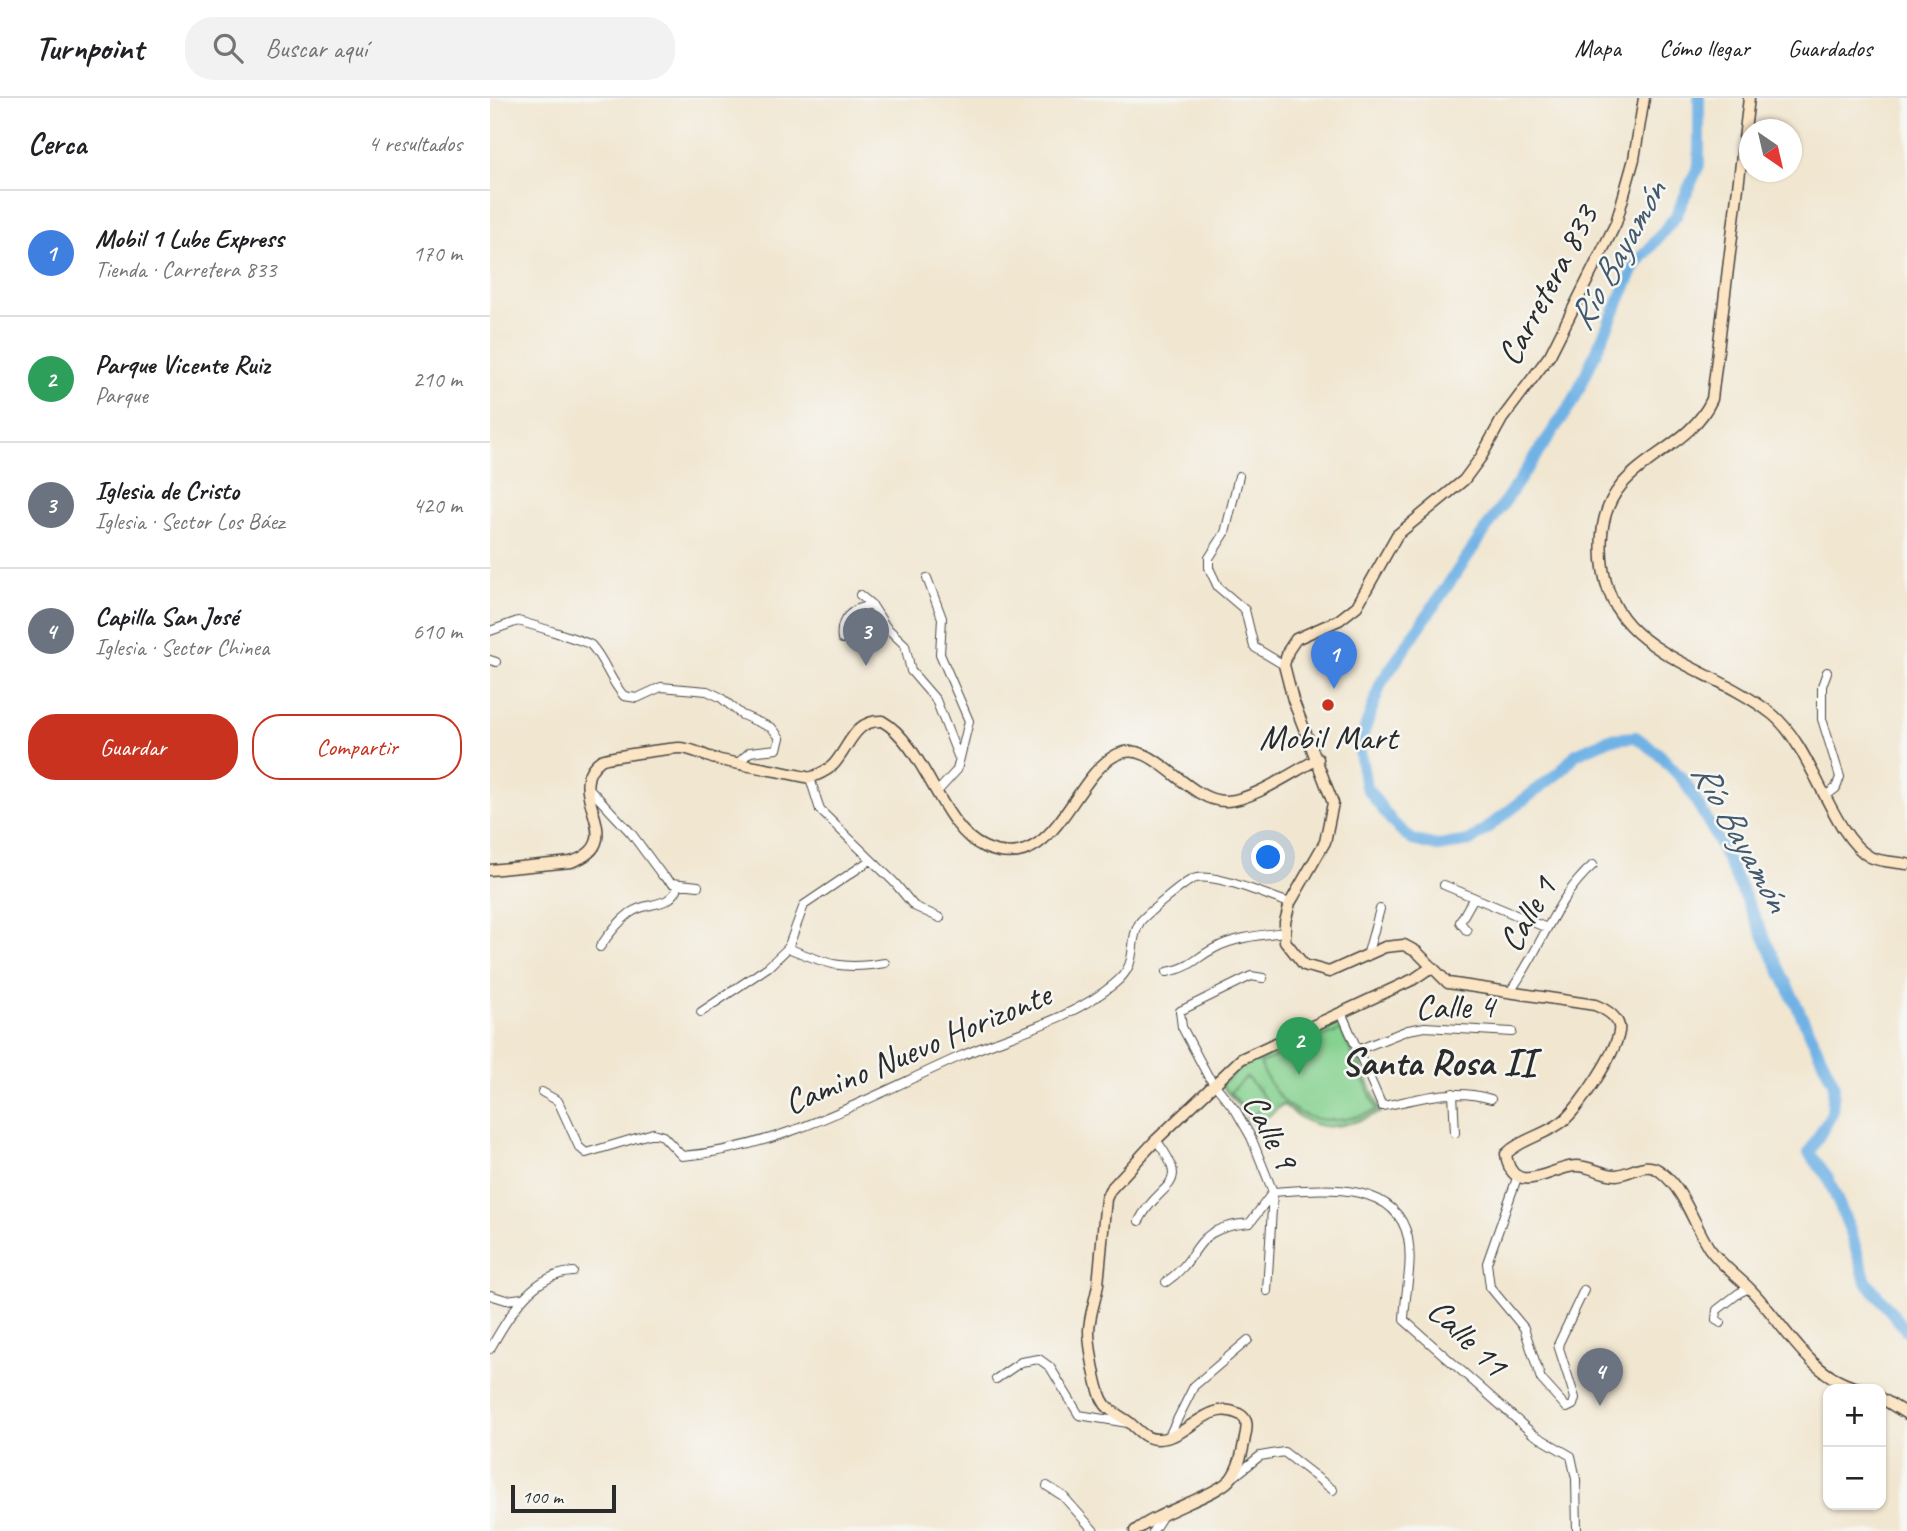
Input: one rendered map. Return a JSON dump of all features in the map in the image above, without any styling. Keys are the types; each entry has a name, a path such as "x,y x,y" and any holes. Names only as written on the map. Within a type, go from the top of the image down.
{"street":[{"name":"Carretera 833","path":"1284,665 1288,650 1296,639 1339,620 1357,606 1397,535 1464,480 1481,457 1502,419 1550,355 1616,223 1634,159 1644,98"},
{"path":"1737,98 1749,99 1712,398 1700,420 1636,469 1615,491 1602,533 1604,571 1616,605 1638,635 1664,655 1772,714 1792,736 1847,833 1871,857 1907,864"},
{"path":"1239,476 1225,533 1209,558 1209,568 1218,587 1245,610 1254,647 1284,665 1293,700 1326,778 1333,803 1325,842 1290,903 1285,941 1304,965 1319,972 1329,972 1385,947 1404,945 1417,952 1440,977 1458,986 1595,1005 1612,1014 1619,1027 1616,1046 1564,1121 1506,1154 1509,1167 1518,1175 1537,1179 1577,1166 1616,1175 1646,1165 1660,1170 1684,1199 1719,1262 1749,1289 1812,1363 1837,1380 1849,1384"},
{"path":"927,578 942,618 940,654 968,716 957,770 937,792"},
{"path":"860,596 872,605 886,627 905,645 911,671 936,700 958,756"},
{"path":"842,639 841,627 846,618 860,607 872,605"},
{"path":"490,631 518,621 552,634 583,640 592,646 609,679 624,696 637,698 661,687 706,691 720,697 742,715 772,728 780,738 777,749 750,752 738,763"},
{"path":"1826,795 1836,788 1840,777 1822,719 1822,686 1827,672"},
{"path":"490,870 571,862 593,850 598,840 598,829 586,786 593,768 600,761 620,754 649,754 681,747 738,763 810,778 835,763 858,728 882,721 902,737 937,792 975,842 988,848 1012,850 1038,843 1054,831 1097,768 1118,753 1134,751 1149,756 1194,791 1209,799 1224,802 1244,797 1318,759"},
{"path":"1297,770 1311,741"},
{"path":"1297,770 1312,770 1326,778"},
{"path":"810,778 820,810 894,882 914,906 940,918"},
{"path":"586,786 631,833 662,875 671,883 698,886"},
{"path":"701,1012 768,967 789,948 804,905 869,860"},
{"name":"Calle 1","path":"1509,992 1530,964 1547,928 1580,877 1593,865"},
{"name":"Camino Nuevo Horizonte","path":"542,1092 558,1101 579,1147 586,1153 653,1133 663,1136 682,1156 709,1154 759,1142 839,1113 962,1056 1085,1005 1124,976 1132,962 1139,923 1193,879 1209,877 1290,903"},
{"path":"600,947 631,912 669,900 679,884"},
{"path":"1444,885 1547,928"},
{"path":"1467,931 1460,922 1473,899"},
{"path":"1367,956 1380,909"},
{"path":"1167,972 1188,968 1215,947 1250,937 1285,932"},
{"path":"789,948 830,965 855,968 886,963"},
{"path":"1232,1478 1243,1449 1247,1426 1245,1418 1238,1413 1211,1413 1168,1438 1143,1436 1130,1423 1111,1412 1102,1398 1089,1330 1098,1287 1106,1199 1115,1182 1156,1140 1213,1083 1251,1053 1414,979 1430,968"},
{"name":"Calle 9","path":"1264,978 1251,976 1180,1011 1182,1027 1213,1083 1236,1111 1251,1137 1273,1192 1267,1291"},
{"path":"1342,1012 1382,1105 1423,1095 1453,1094 1492,1099"},
{"name":"Calle 4","path":"1360,1049 1408,1030 1425,1027 1512,1032"},
{"path":"1453,1094 1455,1133"},
{"path":"1139,1221 1147,1206 1170,1185 1175,1175 1172,1161 1156,1140"},
{"path":"1518,1175 1488,1263 1490,1287 1524,1328 1541,1379 1567,1408 1573,1405 1575,1398 1558,1345 1584,1290"},
{"name":"Calle 11","path":"1273,1192 1312,1189 1364,1194 1378,1197 1399,1215 1408,1239 1409,1253 1404,1320 1533,1434 1571,1456 1576,1479 1577,1531"},
{"path":"1166,1282 1184,1270 1194,1248 1209,1235 1224,1225 1250,1223 1273,1192"},
{"path":"490,1349 522,1298 552,1275 573,1272"},
{"path":"1721,1323 1716,1320 1717,1310 1739,1293 1749,1289"},
{"path":"490,1295 506,1300 522,1298"},
{"path":"1168,1438 1194,1386 1248,1340"},
{"path":"996,1379 1021,1362 1039,1359 1050,1367 1079,1416 1130,1423"},
{"path":"1886,1401 1907,1414"},
{"path":"1135,1531 1164,1512 1225,1486 1260,1456 1284,1452 1301,1468 1318,1476 1333,1490"},
{"path":"1047,1486 1063,1496 1094,1531"},
{"path":"1153,1531 1164,1512"}],"green space":[{"path":"1342,1019 1381,1112 1354,1122 1330,1126 1307,1121 1283,1104 1256,1126 1221,1085 1251,1059"},
{"path":"1341,1030 1377,1110 1339,1120 1306,1116 1280,1097 1260,1063"},
{"path":"1247,1077 1268,1102 1251,1117 1230,1092"}],"waterway":[{"name":"Río Bayamón","path":"1699,98 1699,165 1676,216 1635,266 1574,400 1381,683 1359,746 1366,787 1393,823 1412,840 1437,846 1470,841 1561,771 1576,754 1610,739 1636,737 1659,754 1685,782 1714,832 1834,1084 1832,1113 1809,1153 1827,1176 1850,1230 1866,1281 1907,1331"}],"place":[{"name":"Iglesia de Cristo","path":"866,666"},
{"name":"Mobil 1 Lube Express","path":"1334,689"},
{"name":"Mobil Mart","path":"1328,705"},
{"name":"Parque Vicente Ruiz","path":"1299,1075"},
{"name":"Capilla San José","path":"1600,1406"}],"district":[{"name":"Santa Rosa II","path":"1438,1062"}]}
